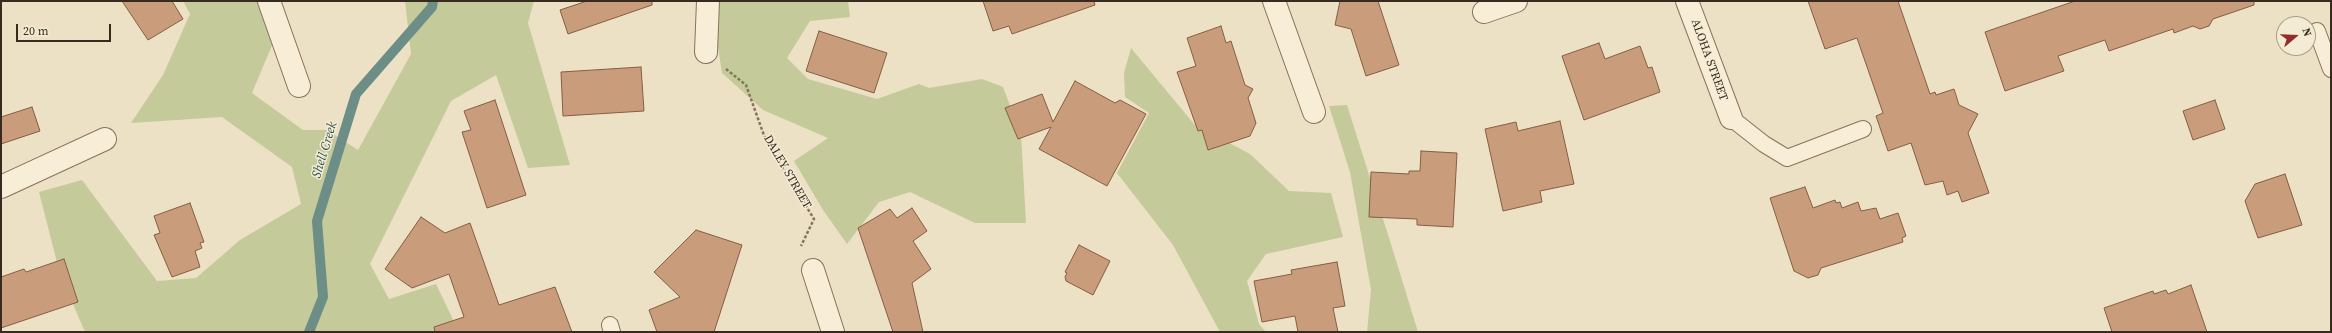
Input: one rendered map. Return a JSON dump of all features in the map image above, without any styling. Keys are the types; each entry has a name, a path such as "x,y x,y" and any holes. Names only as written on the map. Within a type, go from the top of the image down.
{"street":[{"path":"269,1 299,86"},
{"path":"706,52 708,1"},
{"path":"1274,1 1314,112"},
{"path":"1484,12 1516,1"},
{"name":"ALOHA STREET","path":"1687,1 1731,118"},
{"path":"1,187 105,139"},
{"path":"813,270 833,332"}],"lane":[{"path":"2317,32 2331,69"},
{"path":"1731,118 1764,144 1787,158 1863,129"}],"path":[{"name":"DALEY STREET","path":"706,52 746,85 766,141 814,220"}],"green space":[{"path":"183,1 258,1 273,43 252,93 303,130 327,130 358,150 411,54 405,1 534,1 528,23 570,165 528,168 496,75 451,101 370,264 389,299 436,284 459,332 85,332 60,274 39,192 82,180 157,281 196,278 240,240 301,204 292,167 222,117 131,123 163,75 190,14"},
{"path":"720,1 848,1 850,17 810,21 787,58 808,79 877,99 919,84 929,88 982,79 1003,87 1021,134 1026,223 975,223 910,192 879,202 847,244 823,210 794,161 828,138 763,110 722,73 714,21"},
{"path":"1131,48 1194,124 1250,154 1289,191 1331,193 1343,237 1266,254 1247,281 1259,324 1266,332 1220,332 1173,245 1117,173 1149,113 1125,97 1124,73"},
{"path":"1347,105 1418,332 1367,332 1371,290 1350,172 1329,106"}],"building":[{"path":"122,1 172,1 183,19 148,40"},
{"path":"587,1 652,1 652,5 568,34 560,10"},
{"path":"983,1 1094,1 1095,5 1012,34 1009,26 993,31"},
{"path":"1340,1 1378,1 1399,65 1366,76 1351,29 1335,25"},
{"path":"1808,1 1898,1 1930,94 1935,92 1936,95 1954,89 1959,105 1978,114 1968,133 1989,193 1962,202 1958,191 1947,195 1943,181 1925,185 1911,143 1888,151 1876,116 1883,113 1857,38 1825,49"},
{"path":"2075,1 2254,1 2254,5 2213,19 2209,26 2200,29 2193,26 2174,33 2173,29 2109,51 2105,40 2058,56 2064,71 2005,91 1985,32"},
{"path":"1221,26 1226,43 1231,41 1245,85 1253,89 1248,98 1256,123 1250,136 1208,150 1202,130 1198,131 1177,72 1196,66 1187,38"},
{"path":"819,31 887,53 874,93 806,71"},
{"path":"1599,43 1605,59 1640,46 1648,68 1652,67 1660,92 1584,120 1562,56"},
{"path":"641,67 644,111 563,116 561,72"},
{"path":"1075,81 1115,103 1120,100 1146,114 1107,186 1039,149 1051,127 1018,139 1005,108 1042,94 1053,122"},
{"path":"495,100 526,195 487,208 462,132 471,130 464,111"},
{"path":"2215,100 2225,129 2193,140 2183,111"},
{"path":"32,107 40,131 1,144 1,117"},
{"path":"1560,121 1574,184 1540,191 1542,202 1503,211 1485,129 1516,122 1518,131"},
{"path":"1421,151 1457,153 1453,227 1417,225 1417,219 1369,217 1371,172 1409,174 1409,171 1420,171"},
{"path":"2285,174 2302,225 2258,238 2245,201 2255,184"},
{"path":"1805,187 1813,208 1835,200 1836,203 1840,202 1842,208 1858,202 1861,211 1876,208 1880,219 1898,213 1906,236 1902,238 1903,242 1821,268 1818,275 1808,278 1794,271 1770,198"},
{"path":"190,203 204,242 200,243 202,248 195,251 200,267 172,277 154,235 160,233 154,216"},
{"path":"912,208 927,231 913,241 931,269 912,283 923,332 893,332 858,228 890,209 897,218"},
{"path":"421,217 445,233 470,223 499,305 555,287 572,332 435,332 434,327 464,317 449,274 412,288 385,269"},
{"path":"696,230 742,245 714,332 657,332 649,310 680,297 654,272"},
{"path":"1079,245 1110,261 1093,295 1066,281 1065,277 1067,273 1065,272"},
{"path":"64,259 78,302 1,328 1,277 24,269 26,272"},
{"path":"1337,262 1345,306 1333,308 1338,332 1298,332 1295,316 1262,322 1254,281 1292,274 1291,270"},
{"path":"2191,285 2207,332 2112,332 2104,308 2153,291 2154,294 2166,290 2168,294"}],"waterway":[{"name":"Shell Creek","path":"309,332 323,297 317,221 356,94 432,7 433,1"}]}
